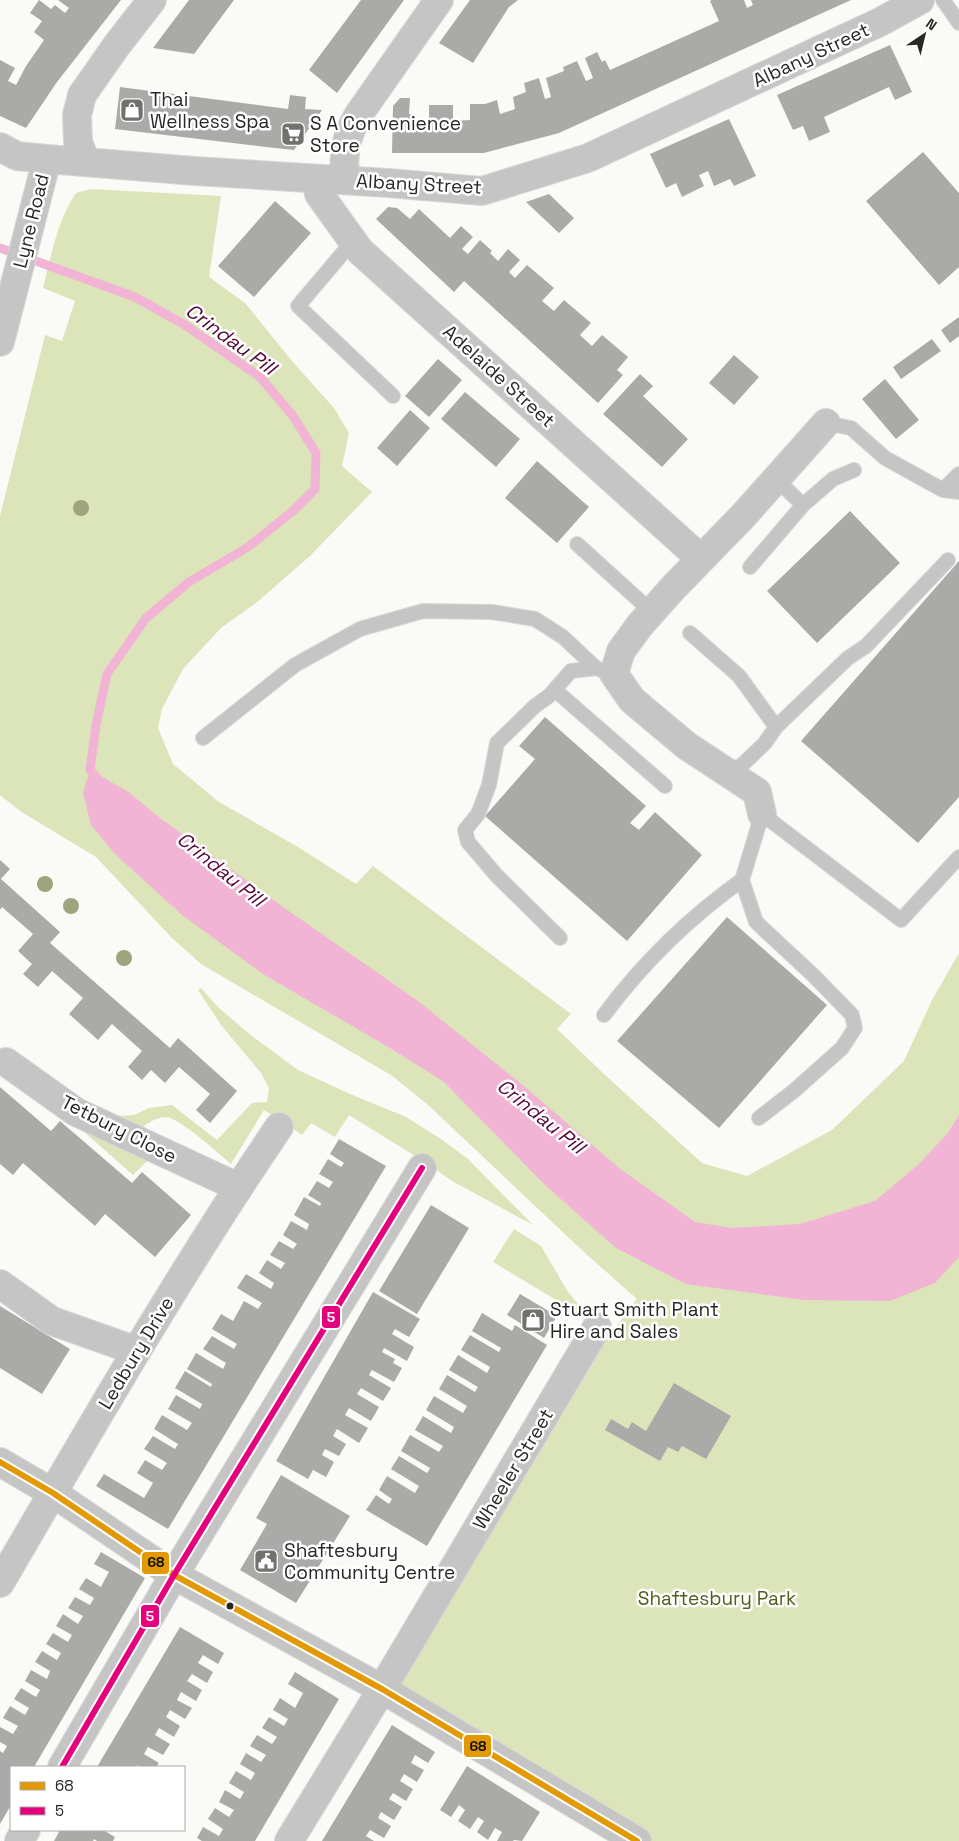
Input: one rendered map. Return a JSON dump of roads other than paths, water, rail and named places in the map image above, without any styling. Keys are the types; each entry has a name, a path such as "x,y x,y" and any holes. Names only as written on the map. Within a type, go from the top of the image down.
{"street":[{"path":"86,162 78,142 77,115 82,95 152,0"},
{"path":"344,180 345,148 350,130 369,98 439,0"},
{"name":"Albany Street","path":"0,147 17,156 47,159 482,191 588,158 880,22 920,0"},
{"name":"Lyne Road","path":"0,342 47,159"},
{"name":"Adelaide Street","path":"316,179 319,194 360,251 701,559"},
{"path":"762,814 757,792 687,746 632,700 605,671 652,612 826,423"},
{"name":"Tetbury Close","path":"6,1062 76,1112 238,1187"},
{"name":"Ledbury Drive","path":"0,1583 137,1351 238,1187 279,1127"},
{"path":"63,1766 174,1575 422,1168"},
{"path":"0,1284 52,1321 137,1351"},
{"name":"Wheeler Street","path":"289,1841 382,1689 597,1327"},
{"path":"0,1462 53,1493 174,1575 382,1689 637,1841"}],"lane":[{"path":"943,0 959,24"},
{"path":"353,240 298,306 393,396"},
{"path":"826,423 851,428 885,458 943,490 959,492"},
{"path":"750,567 803,505 832,479 854,470"},
{"path":"943,490 959,474"},
{"path":"776,479 803,505"},
{"path":"577,544 652,612"},
{"path":"727,772 742,765 765,743 776,727 848,658 866,646 948,560"},
{"path":"203,738 295,665 360,629 423,612 492,612 535,620 563,637 605,671"},
{"path":"690,633 739,676 776,727"},
{"path":"560,938 497,876 468,842 465,830 478,814 489,785 498,743 535,706 549,696 571,671 605,671"},
{"path":"555,690 665,786"},
{"path":"759,1118 795,1090 842,1048 855,1028 852,1014 756,922 742,880 762,814 901,920 959,857"},
{"path":"604,1015 621,992 676,935 717,898 742,880"}],"water":[{"path":"90,770 127,791 160,818 286,909 418,1001 525,1087 619,1168 695,1222 732,1228 800,1224 875,1201 919,1164 948,1133 959,1115 959,1257 935,1283 890,1301 804,1300 686,1284 616,1248 545,1185 444,1082 395,1051 263,974 182,915 115,854 91,825 83,793"}],"waterway":[{"name":"Crindau Pill","path":"0,248 135,297 185,325 260,377 293,416 316,453 315,489 293,511 248,547 189,582 146,618 107,674 96,725 90,770 97,778"}],"place":[{"name":"Thai Wellness Spa","path":"132,110"},
{"name":"S A Convenience Store","path":"293,134"},
{"name":"Stuart Smith Plant Hire and Sales","path":"533,1320"},
{"name":"Shaftesbury Community Centre","path":"266,1561"}],"park label":[{"name":"Shaftesbury Park","path":"717,1598"}]}
